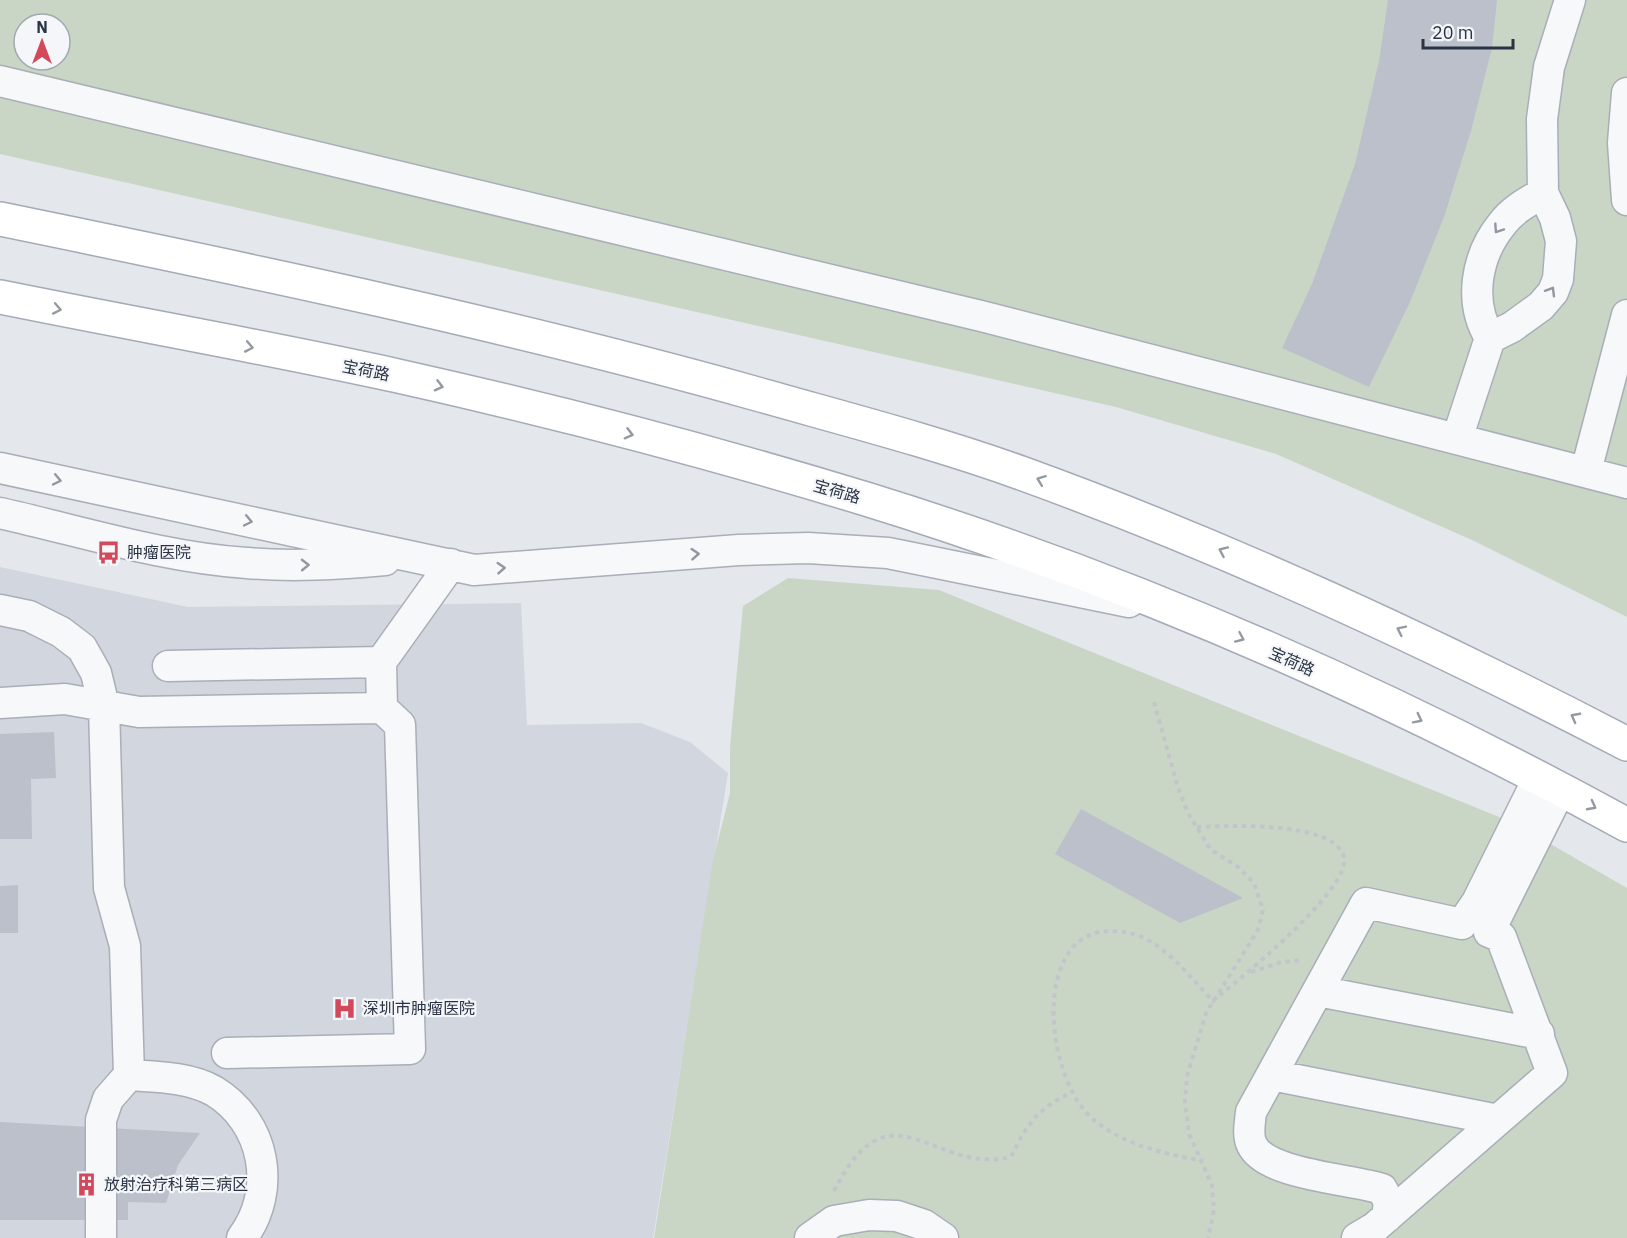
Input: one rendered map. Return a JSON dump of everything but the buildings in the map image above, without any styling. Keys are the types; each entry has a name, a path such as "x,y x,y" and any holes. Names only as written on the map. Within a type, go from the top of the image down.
{"main road":[{"path":"0,219 330,287 488,324 687,374 852,420 1017,471 1190,536 1368,614 1627,744"},
{"name":"宝荷路","path":"0,297 398,376 732,461 890,507 1013,549 1187,615 1393,706 1627,825"}],"street":[{"path":"1490,338 1512,327 1535,311 1553,292 1558,279 1561,241 1555,218 1543,193 1544,93 1570,0"},
{"path":"0,81 981,315 1627,483"},
{"path":"1627,93 1623,143 1627,200"},
{"path":"1457,439 1490,338 1478,314 1476,291 1480,267 1490,242 1503,222 1543,193"},
{"path":"1586,471 1627,315"},
{"path":"0,468 474,570 739,550 796,549 888,553 1187,615"},
{"path":"0,513 190,556 246,563 333,564 416,557"},
{"path":"382,708 381,662 451,564"},
{"path":"0,610 29,616 61,632 82,648 96,673 104,706 109,888 125,946 129,1075 108,1100 101,1120 101,1238"},
{"path":"168,666 381,662"},
{"path":"0,702 65,699 139,712 382,708 400,725 410,1048 227,1053"},
{"path":"1476,928 1477,902 1549,784"},
{"path":"1357,1238 1387,1217 1552,1072 1501,937 1476,928 1366,903 1251,1113 1249,1130 1252,1145 1264,1158 1281,1167 1362,1182 1382,1189 1389,1202 1387,1217"},
{"path":"1318,991 1539,1034"},
{"path":"1272,1074 1498,1120"},
{"path":"129,1075 188,1081 212,1090 234,1106 250,1126 260,1151 264,1177 261,1198 254,1218 242,1238"},
{"path":"817,1233 834,1221 869,1215 897,1216 924,1225 943,1238"}],"path":[{"path":"1154,702 1178,788 1197,827 1210,849 1238,867 1254,883 1263,910 1258,930 1213,1000 1195,1044 1187,1076 1185,1102 1189,1134 1212,1185 1214,1210 1208,1238"},
{"path":"1197,827 1245,825 1296,831 1322,838 1338,847 1344,857 1344,866 1316,907 1276,950 1213,1000"},
{"path":"1203,1161 1163,1154 1123,1140 1093,1119 1075,1099 1062,1070 1054,1030 1054,989 1064,958 1083,938 1110,931 1134,934 1154,945 1213,1000"},
{"path":"1247,973 1282,962 1306,960 1333,962"},
{"path":"817,1233 826,1205 842,1174 859,1150 873,1140 888,1136 907,1137 926,1141 971,1158 1002,1160 1011,1157 1024,1128 1041,1111 1072,1092"}],"shaded area":[{"name":"深圳市肿瘤医院","path":"0,567 188,607 521,603 527,725 641,723 690,742 728,773 653,1238 0,1238"}],"green space":[{"path":"0,0 1627,0 1627,617 1472,540 1276,454 1116,407 0,154"},
{"path":"788,578 939,590 1514,823 1627,888 1627,1238 654,1238 713,860 730,793 730,747 743,606"}],"place":[{"name":"肿瘤医院","path":"109,552"},
{"name":"深圳市肿瘤医院","path":"345,1008"},
{"name":"放射治疗科第三病区","path":"86,1184"}]}
